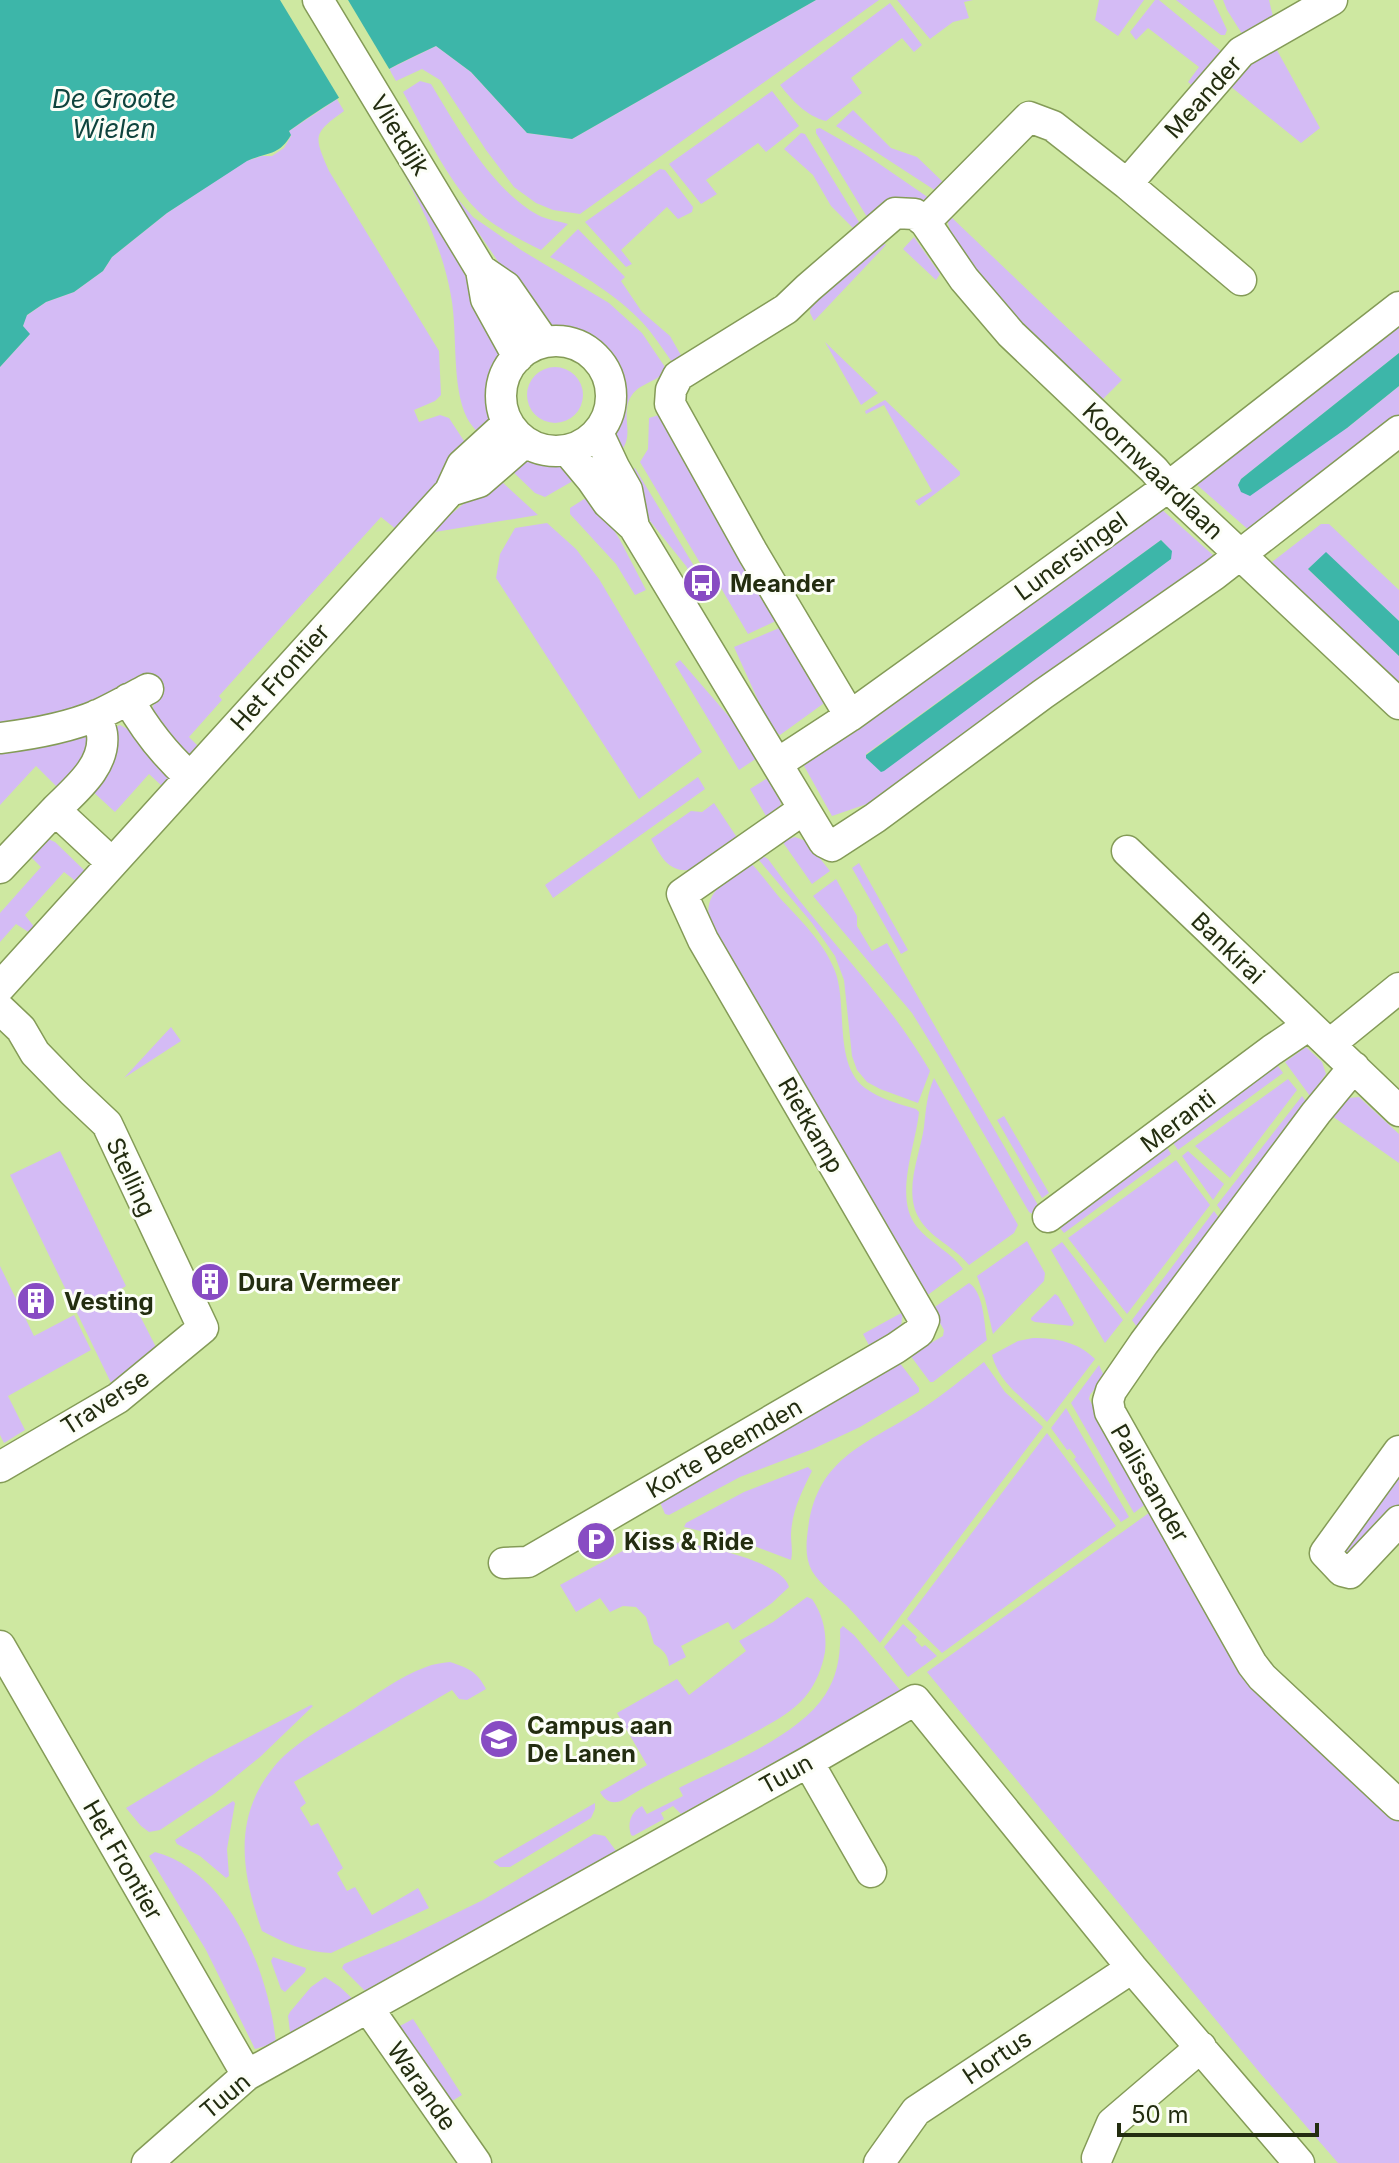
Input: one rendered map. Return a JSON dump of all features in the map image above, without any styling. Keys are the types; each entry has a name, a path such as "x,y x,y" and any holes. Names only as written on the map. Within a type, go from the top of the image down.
{"street":[{"name":"Vlietdijk","path":"318,0 481,270 486,299 518,357"},
{"name":"Meander","path":"1127,184 1241,52 1332,0"},
{"path":"850,716 753,553 670,404 671,390 678,376 786,309 895,213 915,214 925,222 1029,117 1053,126 1241,280"},
{"name":"Koornwaardlaan","path":"925,222 964,279 1011,334 1399,704"},
{"name":"Vlietdijk","path":"481,270 506,287 544,342"},
{"name":"Lunersingel","path":"778,763 850,716 1168,487 1399,307"},
{"path":"562,341 593,355 604,368 610,384 611,401 607,418 598,433 584,444 567,450 538,448 517,432 503,410 503,381 509,368 530,348 544,342 562,341"},
{"path":"567,450 608,503 634,527 824,842 832,846 1241,556 1399,431"},
{"name":"Het Frontier","path":"0,987 450,491 462,465 517,432"},
{"path":"598,433 627,490 634,527"},
{"path":"0,738 66,725 97,715 138,694 144,727 170,759 190,777"},
{"path":"0,868 94,768 102,735 97,715"},
{"name":"Rietkamp","path":"804,809 682,894 703,940 919,1310"},
{"path":"55,810 112,863"},
{"name":"Bankirai","path":"1127,851 1399,1111"},
{"path":"1320,1034 1399,988"},
{"name":"Stelling","path":"0,1009 21,1029 35,1053 107,1124 203,1328"},
{"name":"Meranti","path":"1048,1217 1320,1034"},
{"name":"Palissander","path":"1354,1067 1307,1124 1144,1343 1111,1391 1108,1401 1110,1412 1252,1664 1262,1677 1399,1805"},
{"name":"Korte Beemden","path":"504,1563 528,1562 896,1348 919,1332 924,1320 919,1310"},
{"name":"Traverse","path":"0,1467 118,1398 203,1328"},
{"path":"1399,1451 1325,1553 1342,1571 1350,1573 1399,1521"},
{"name":"Het Frontier","path":"0,1646 247,2075"},
{"name":"Tuun","path":"147,2163 247,2075 915,1700 1132,1968 1299,2163"},
{"path":"808,1762 871,1872"},
{"name":"Hortus","path":"879,2163 916,2111 1132,1968"},
{"name":"Warande","path":"368,2008 476,2163"},
{"path":"1097,2158 1112,2123 1201,2047"}],"shaded area":[{"path":"816,0 879,0 580,214 553,210 536,203 514,187 440,80 422,69 396,81 389,69 436,46 471,72 527,133 572,139"},
{"path":"897,0 973,0 964,2 969,18 953,22 930,39"},
{"path":"1099,0 1144,0 1118,36 1095,20"},
{"path":"1155,0 1159,0 1227,56 1197,90 1188,82 1199,67 1148,28 1136,40 1130,32"},
{"path":"1176,0 1213,0 1227,30 1225,35 1221,35"},
{"path":"1223,0 1269,0 1275,25 1246,40"},
{"path":"890,3 922,45 914,52 902,38 851,78 862,93 826,121 800,107 780,85"},
{"path":"1273,43 1320,128 1301,143 1225,82"},
{"path":"420,81 431,84 477,157 506,190 538,215 568,224 541,250 491,222 466,198 436,153 403,92"},
{"path":"772,91 799,126 766,152 758,143 706,180 717,194 701,204 669,164"},
{"path":"337,99 344,111 321,131 321,150 329,171 439,351 441,395 414,410 419,422 440,415 449,418 466,444 463,452 397,530 381,517 219,696 222,700 189,737 199,747 188,763 151,713 155,699 100,702 48,719 0,726 0,367 29,335 23,326 26,316 46,302 74,292 103,271 112,257 167,213 246,161 272,156 284,148 291,136 289,131"},
{"path":"853,110 891,148 917,157 943,182 936,191 836,126"},
{"path":"820,128 862,152 929,198 922,204 881,205 867,217 816,133 816,129"},
{"path":"801,133 805,134 859,222 853,228 831,206 813,175 784,149"},
{"path":"396,152 461,267 500,348 492,410 487,425 478,433 462,405 453,311 442,258 420,205 393,154"},
{"path":"660,169 665,170 693,207 692,212 678,219 667,207 621,250 632,264 626,267 585,222"},
{"path":"445,184 473,217 609,303 642,333 667,370 631,396 626,440 620,453 612,437 619,384 612,367 586,339 549,325 506,273"},
{"path":"949,215 1122,380 1101,401 1002,308 952,236"},
{"path":"578,229 625,277 621,281 642,312 670,336 682,357 672,362 646,327 623,304 550,257"},
{"path":"914,237 940,274 936,280 903,249"},
{"path":"878,239 886,245 814,321 810,313 811,299"},
{"path":"1399,316 1399,353 1241,479 1238,486 1347,428 1399,386 1399,416 1251,532 1196,484"},
{"path":"825,342 878,393 861,405"},
{"path":"555,367 575,375 583,395 575,415 555,423 535,415 527,395 535,375"},
{"path":"885,400 960,472 919,506 915,501 932,491 884,405 866,414 865,411"},
{"path":"662,414 780,619 748,634 711,571 706,573 640,462 648,449 649,418"},
{"path":"543,457 559,461 578,478 545,497 535,493 509,468 521,460"},
{"path":"635,468 700,576 694,580 650,521 628,472"},
{"path":"501,481 538,515 429,533 488,483"},
{"path":"592,494 646,590 635,595 616,564 570,514 570,508"},
{"path":"1159,507 1213,555 1208,566 896,794 832,816 803,764","holes":["1161,540 1171,551 1171,559 866,758 866,754"]},
{"path":"547,523 576,549 599,579 702,752 639,799 496,578 500,554 515,528"},
{"path":"1321,524 1329,524 1399,590 1399,621 1326,553 1308,569 1399,656 1399,685 1272,562"},
{"path":"784,626 827,701 780,735 771,729 734,647"},
{"path":"680,660 745,735 757,758 739,770 675,664"},
{"path":"120,725 133,732 173,779 163,787 149,774 115,812 90,789 113,728"},
{"path":"90,732 88,754 60,790 36,766 0,805 0,747"},
{"path":"698,777 705,789 553,898 545,885"},
{"path":"769,777 781,804 769,821 750,789"},
{"path":"714,803 738,843 702,866 683,870 674,868 665,861 651,839 691,811 702,812"},
{"path":"795,837 806,841 830,871 812,884 782,841"},
{"path":"48,839 85,871 77,882 64,872 25,915 35,928 30,933 16,924 0,942 0,913 41,867 31,857"},
{"path":"763,856 873,989 930,1071 918,1103 867,1082 857,1070 852,1056 844,980 835,956 812,923 758,859"},
{"path":"751,863 810,931 830,960 839,985 845,1049 855,1077 877,1095 919,1112 906,1187 910,1215 922,1233 963,1269 925,1297 709,919 710,900 715,892"},
{"path":"859,863 908,950 901,954 852,868"},
{"path":"836,879 872,951 887,943 1042,1212 1034,1215 1029,1212 912,1013 813,896"},
{"path":"171,1027 181,1041 124,1078"},
{"path":"1306,1047 1322,1062 1326,1074 1310,1096 1285,1062"},
{"path":"1276,1063 1283,1073 1178,1150 1171,1140"},
{"path":"934,1078 1018,1225 1014,1233 969,1265 929,1231 914,1207 912,1185"},
{"path":"1288,1079 1297,1090 1230,1178 1195,1146"},
{"path":"1302,1096 1310,1107 1225,1216 1217,1205"},
{"path":"1359,1097 1399,1134 1399,1163 1332,1116 1349,1098"},
{"path":"1004,1116 1049,1193 1042,1198 997,1120"},
{"path":"1165,1144 1171,1154 1064,1233 1056,1223"},
{"path":"60,1151 126,1286 116,1292 125,1310 135,1306 159,1353 114,1389 10,1175"},
{"path":"1188,1151 1224,1184 1213,1200 1182,1156"},
{"path":"1176,1160 1210,1205 1127,1314 1068,1238"},
{"path":"1214,1211 1222,1222 1139,1330 1132,1320"},
{"path":"1027,1241 1045,1273 1044,1281 993,1334 977,1276"},
{"path":"1062,1242 1123,1320 1105,1343 1051,1250"},
{"path":"0,1266 34,1336 74,1315 91,1350 8,1396 25,1430 4,1443 0,1435"},
{"path":"969,1283 978,1294 987,1340 930,1382 910,1355 943,1336 944,1330 932,1309"},
{"path":"1055,1294 1074,1323 1072,1326 1031,1320"},
{"path":"903,1312 901,1326 871,1349 863,1334"},
{"path":"1033,1338 1067,1342 1095,1359 1047,1422 1008,1384 992,1355 1018,1341"},
{"path":"899,1362 919,1392 860,1427 740,1477 669,1515 665,1514 659,1500"},
{"path":"984,1362 1005,1392 1043,1427 880,1643 812,1571 807,1545 813,1505 833,1469 848,1455 928,1404"},
{"path":"1099,1365 1104,1376 1089,1399 1148,1502 1134,1513 1071,1403"},
{"path":"1066,1408 1129,1517 1121,1522 1074,1459 1076,1457 1051,1428"},
{"path":"1047,1433 1116,1526 942,1653 907,1619"},
{"path":"1399,1459 1399,1514 1347,1568 1332,1554"},
{"path":"808,1467 812,1471 793,1517 791,1560 738,1540 684,1527 686,1523 744,1492"},
{"path":"1153,1510 1248,1675 1399,1820 1399,2163 1338,2163 927,1672"},
{"path":"646,1542 683,1543 743,1557 773,1570 784,1578 789,1587 733,1630 728,1622 681,1646 686,1657 669,1666 668,1658 654,1644 646,1617 636,1607 623,1606 610,1612 600,1598 576,1612 560,1585 630,1547"},
{"path":"807,1597 816,1605 821,1618 825,1631 825,1652 815,1681 800,1702 761,1729 623,1800 612,1802 604,1798 600,1792 647,1765 617,1713 677,1679 689,1695 746,1651 739,1641 773,1622"},
{"path":"903,1624 917,1637 915,1640 922,1647 925,1645 937,1656 908,1677 884,1647"},
{"path":"843,1626 900,1690 681,1814 673,1806 661,1813 664,1819 631,1835 631,1818 638,1808 642,1806 647,1814 683,1796 679,1788 758,1749 813,1710 825,1695 836,1672 840,1629"},
{"path":"450,1662 471,1671 486,1689 467,1700 459,1699 452,1690 294,1782 306,1803 300,1808 311,1826 318,1823 343,1868 337,1873 347,1891 355,1887 372,1915 418,1888 429,1908 331,1953 295,1946 262,1931 246,1868 246,1827 260,1787 273,1768 310,1736 397,1681 429,1666"},
{"path":"311,1705 260,1757 214,1794 160,1830 149,1832 126,1808 209,1758"},
{"path":"233,1801 227,1849 229,1876 226,1878 175,1840"},
{"path":"595,1803 591,1818 510,1867 500,1867 493,1862"},
{"path":"594,1834 605,1836 616,1851 509,1916 368,1994 342,1968 344,1964 483,1900"},
{"path":"155,1852 181,1863 205,1880 241,1929 265,1986 276,2043 255,2049 206,1950 149,1856"},
{"path":"273,1957 306,1968 285,1992 281,1989 271,1961"},
{"path":"325,1977 355,2001 291,2040 290,2012 311,1987"},
{"path":"413,2019 462,2095 447,2104 398,2027"}],"water":[{"name":"De Groote Wielen","path":"0,0 816,0 572,139 527,133 471,72 436,46 379,74 324,107 289,131 291,135 282,147 247,161 167,213 112,257 103,271 74,292 46,302 27,315 23,326 30,334 0,367"},
{"path":"1399,353 1399,386 1347,428 1250,496 1241,492 1238,485 1241,479"},
{"path":"1161,540 1172,551 1171,559 884,771 881,772 866,758 866,755"},
{"path":"1326,552 1399,621 1399,656 1308,569"}],"pier":[{"path":"280,0 348,0 391,72 341,101"}],"place":[{"name":"Meander","path":"702,583"},
{"name":"Dura Vermeer","path":"210,1282"},
{"name":"Vesting","path":"36,1301"},
{"name":"Kiss & Ride","path":"596,1541"},
{"name":"Campus aan De Lanen","path":"499,1739"}]}
